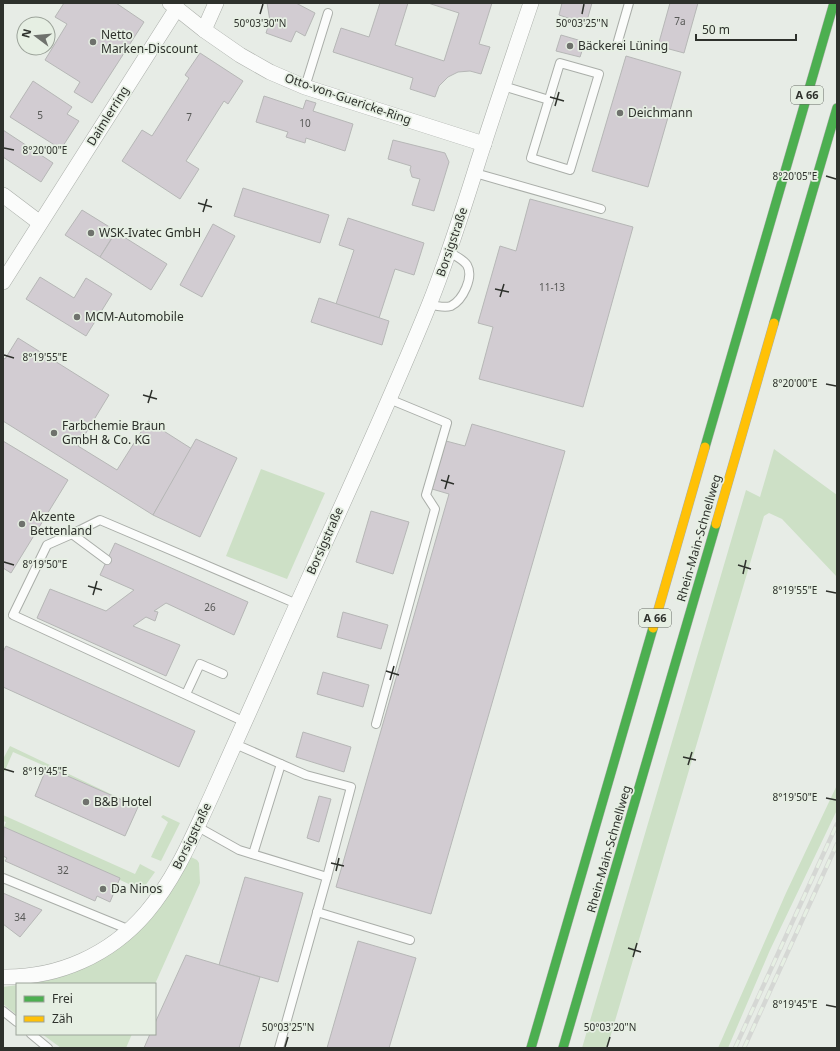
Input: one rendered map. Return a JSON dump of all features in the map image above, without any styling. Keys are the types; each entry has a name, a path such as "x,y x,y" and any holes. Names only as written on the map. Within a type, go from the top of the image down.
{"highway":[{"name":"A 66","path":"531,1048 834,3"},
{"name":"Rhein-Main-Schnellweg","path":"563,1048 837,108"}],"street":[{"path":"204,30 216,3"},
{"name":"Borsigstraße","path":"3,977 20,978 51,973 77,964 99,953 130,930 147,912 168,884 198,827 389,399 429,304 449,252 531,3"},
{"name":"Daimlerring","path":"3,282 174,5 204,30"},
{"name":"Otto-von-Guericke-Ring","path":"204,30 240,55 270,72 305,87 484,144"},
{"path":"3,195 40,223"}],"lane":[{"path":"618,41 629,3"},
{"path":"305,87 328,13"},
{"path":"560,63 599,74 570,170 531,158 549,100 560,63"},
{"path":"503,86 549,100"},
{"path":"475,173 601,209"},
{"path":"429,304 444,307 452,305 465,290 470,275 467,265 449,252"},
{"path":"376,724 435,509 426,495 447,423 389,399"},
{"path":"245,722 13,615 47,545 100,520 297,604"},
{"path":"72,534 107,560"},
{"path":"186,694 200,664 223,674"},
{"path":"235,744 306,775 351,787 279,1048"},
{"path":"253,854 281,764"},
{"path":"198,827 239,850 327,877"},
{"path":"3,878 130,930"},
{"path":"317,912 410,940"},
{"path":"3,1011 16,1021"},
{"path":"32,1035 48,1048"}],"green space":[{"path":"774,449 837,495 837,577 782,519 769,513 764,516 607,1048 582,1048 746,490 760,497"},
{"path":"261,469 325,493 287,579 226,556"},
{"path":"10,746 138,807 13,752 3,775 3,759"},
{"path":"837,785 837,810 770,950 728,1048 718,1048 786,893"},
{"path":"3,815 135,874 140,864 155,872 142,890 4,827 6,822 3,821"},
{"path":"163,815 180,823 161,861 151,857 168,822 161,817"},
{"path":"191,857 197,860 199,863 200,883 155,983 32,983 53,979 80,970 103,958"},
{"path":"16,985 16,1014 3,1004 3,987"},
{"path":"43,1035 132,1035 126,1048 61,1048"}],"building":[{"name":"Netto Marken-Discount","path":"64,3 116,3 144,22 92,103 74,92 80,82 45,60 47,56 56,56 56,42 67,24 56,16"},
{"path":"267,3 296,3 315,13 305,36 296,31 291,42 266,33 270,21"},
{"path":"380,3 408,3 395,45 444,61 459,13 428,3 492,3 479,44 490,47 481,74 470,71 458,72 448,77 439,86 435,97 410,89 413,78 333,52 341,28 369,37"},
{"path":"562,3 592,3 586,24 559,15"},
{"path":"670,3 698,3 684,53 658,46"},
{"name":"Bäckerei Lüning","path":"561,35 585,42 580,57 556,51"},
{"path":"200,53 243,81 228,104 224,101 186,161 199,169 180,199 122,161 142,130 152,136 189,78 185,75"},
{"path":"626,56 681,72 648,187 592,171"},
{"path":"33,81 72,107 67,114 79,121 61,149 10,117"},
{"path":"264,96 303,109 306,100 316,103 313,111 353,124 345,151 306,138 305,143 286,137 288,132 256,122"},
{"path":"3,130 53,163 41,182 3,157"},
{"path":"393,140 445,153 449,162 434,211 412,205 420,179 412,177 410,170 411,166 388,159"},
{"path":"243,188 329,215 320,243 234,216"},
{"path":"530,199 633,227 583,407 479,379 493,327 478,323 500,246 516,251"},
{"name":"WSK-Ivatec GmbH","path":"82,210 116,231 100,257 65,235"},
{"path":"348,218 424,243 414,275 395,269 379,318 336,304 354,250 339,245"},
{"path":"213,224 235,236 202,297 180,285"},
{"path":"116,232 167,264 151,290 100,257"},
{"name":"MCM-Automobile","path":"40,277 74,298 86,278 112,294 86,336 26,299"},
{"path":"319,298 389,321 382,345 311,322"},
{"name":"Farbchemie Braun GmbH & Co. KG","path":"18,338 109,395 78,446 117,470 148,421 192,449 153,515 3,421 3,358 5,359"},
{"path":"472,424 565,451 431,914 336,887 449,494 432,489 446,441 465,446"},
{"path":"196,439 237,458 200,537 153,515"},
{"name":"Akzente Bettenland","path":"3,441 68,480 11,573 3,568"},
{"path":"371,511 409,522 393,574 356,562"},
{"path":"115,543 248,602 234,635 166,603 154,611 158,612 155,621 146,617 133,626 180,645 166,676 37,618 50,589 106,611 134,590 100,575"},
{"path":"343,612 388,625 381,649 337,637"},
{"path":"6,646 195,731 179,767 3,687 3,652"},
{"path":"323,672 369,685 363,707 317,694"},
{"path":"303,732 351,747 344,772 296,757"},
{"name":"B&B Hotel","path":"47,767 138,807 125,836 35,796"},
{"path":"319,796 331,799 319,842 307,838"},
{"path":"4,827 120,878 110,902 97,896 95,901 5,861 7,858 3,856"},
{"path":"245,877 303,893 278,982 219,965"},
{"path":"3,893 42,910 20,937 3,924"},
{"path":"358,941 416,958 389,1048 327,1048"},
{"path":"186,955 260,977 239,1048 144,1048 150,1035 156,1035 156,1021"}],"railway":[{"path":"735,1048 837,824"},
{"path":"744,1048 837,844"}],"traffic: fast":[{"path":"705,447 834,3"},
{"path":"774,323 837,108"},
{"path":"563,1048 716,524"},
{"path":"531,1048 653,628"}],"traffic: slow":[{"path":"716,524 774,323"},
{"path":"653,628 705,447"}],"place":[{"name":"Netto Marken-Discount","path":"93,42"},
{"name":"Bäckerei Lüning","path":"570,46"},
{"name":"Deichmann","path":"620,113"},
{"name":"WSK-Ivatec GmbH","path":"91,233"},
{"name":"MCM-Automobile","path":"77,317"},
{"name":"Farbchemie Braun GmbH & Co. KG","path":"54,433"},
{"name":"Akzente Bettenland","path":"22,524"},
{"name":"B&B Hotel","path":"86,802"},
{"name":"Da Ninos","path":"103,889"}]}
